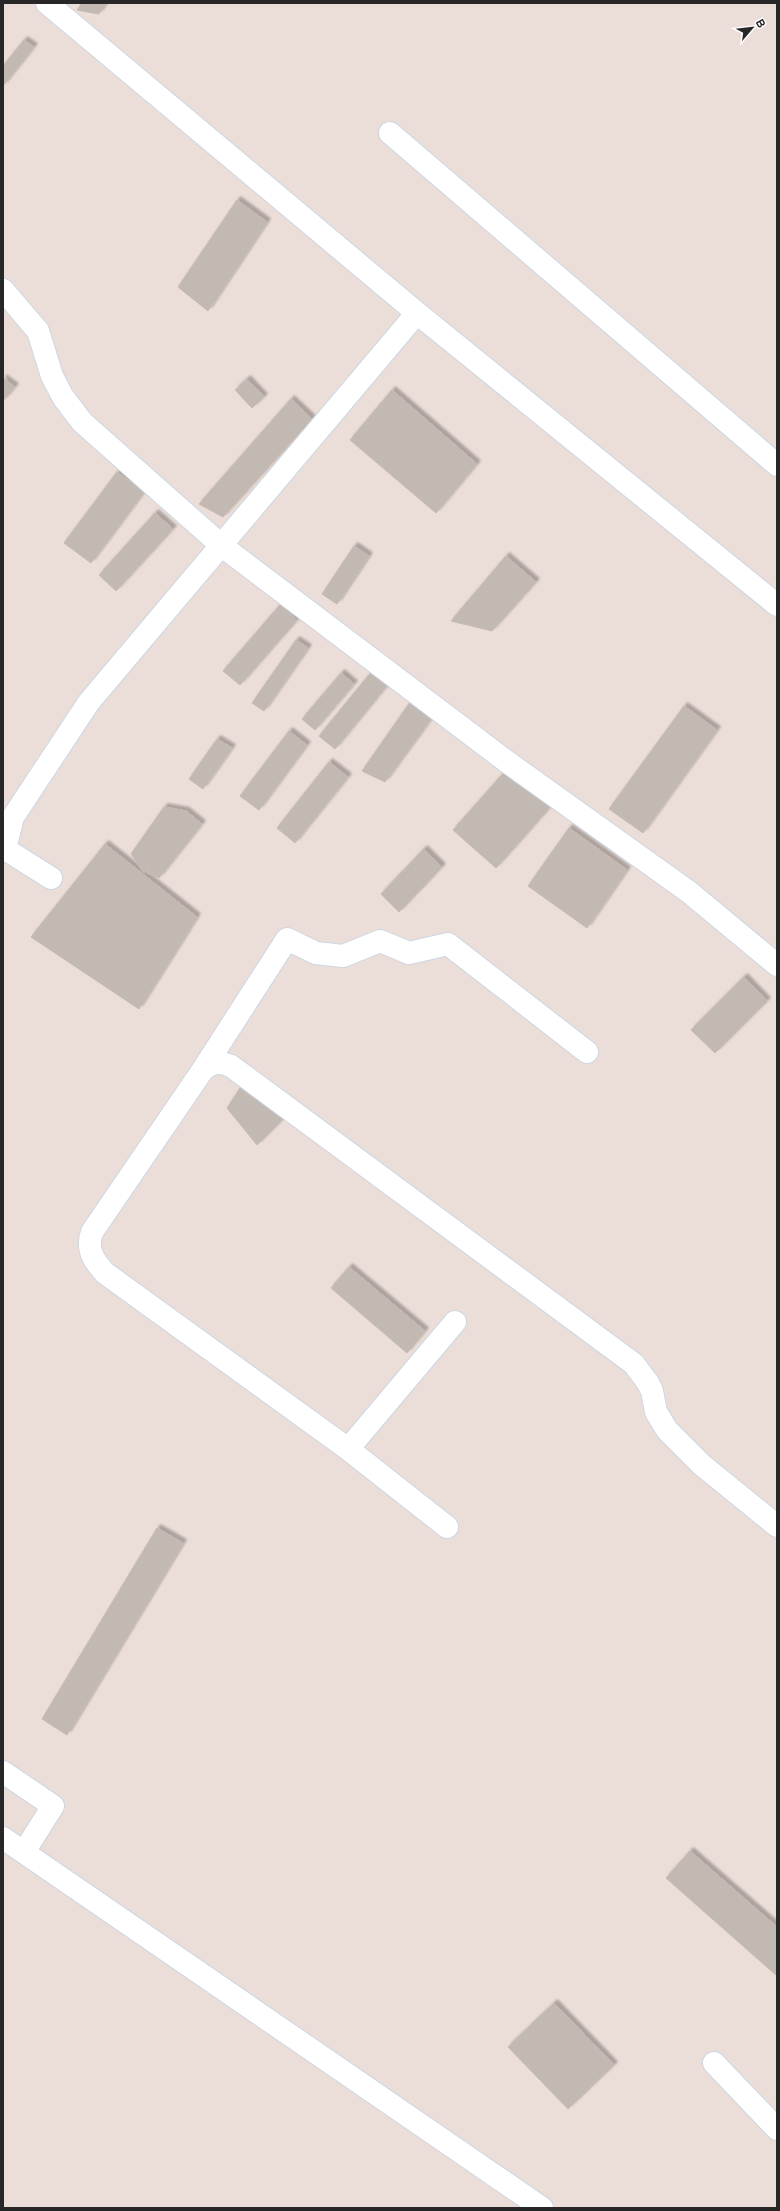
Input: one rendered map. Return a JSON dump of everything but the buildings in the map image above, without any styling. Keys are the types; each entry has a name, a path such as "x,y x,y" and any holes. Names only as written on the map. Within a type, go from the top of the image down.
{"street":[{"path":"48,3 417,313 777,605"},
{"path":"390,133 777,465"},
{"path":"3,290 38,331 52,376 62,397 82,422 222,546 506,761 689,892 777,965"},
{"path":"51,878 5,849 13,817 89,702 417,313"},
{"path":"447,1527 348,1449 105,1273 90,1252 88,1242 92,1232 202,1071 287,939 316,953 343,956 380,941 409,953 448,944 587,1052"},
{"path":"202,1071 209,1065 216,1062 224,1062 231,1066 634,1364 648,1383 652,1391 656,1412 667,1430 702,1465 777,1526"},
{"path":"348,1449 455,1322"},
{"path":"3,1772 53,1806 24,1852"},
{"path":"3,1838 542,2208"},
{"path":"714,2063 777,2129"}]}
